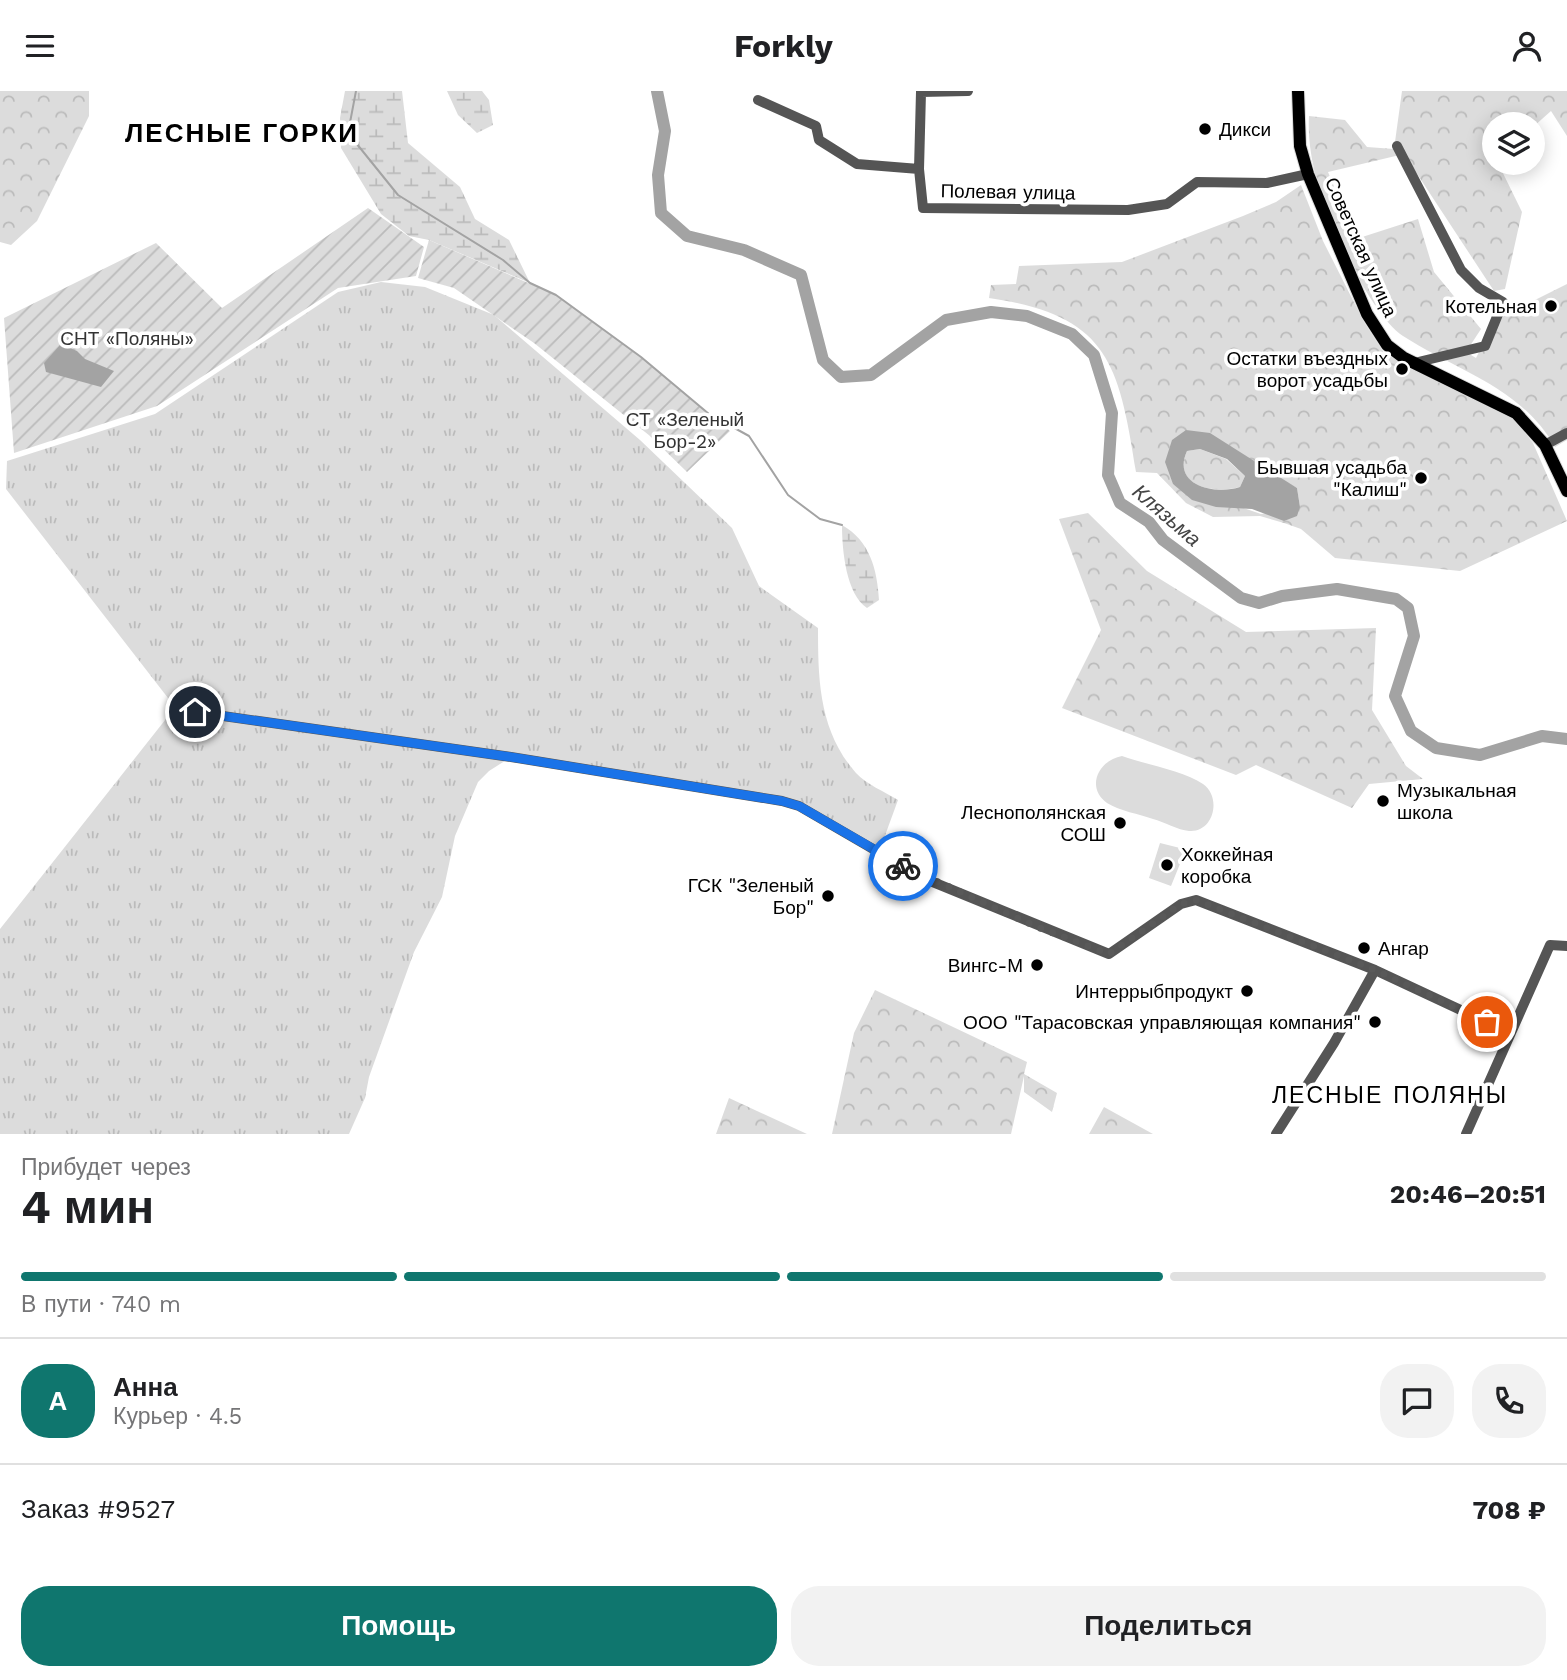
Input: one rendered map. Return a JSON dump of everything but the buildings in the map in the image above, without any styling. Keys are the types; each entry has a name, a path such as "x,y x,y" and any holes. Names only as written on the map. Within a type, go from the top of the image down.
{"main road":[{"name":"Советская улица","path":"1298,91 1300,146 1308,174 1367,314 1387,345 1414,363 1516,413 1545,445 1567,491"}],"street":[{"path":"919,169 921,92 968,91"},
{"name":"Полевая улица","path":"758,100 817,126 819,140 857,164 919,169 923,208 1094,211 1167,204 1197,182 1267,183 1308,174"},
{"path":"1396,145 1461,270 1479,288 1503,302 1485,346 1414,363"},
{"path":"1545,445 1567,433"},
{"path":"195,712 511,757 782,801 799,806 923,878 1109,954 1181,904 1196,900 1375,970 1510,1033"},
{"path":"1466,1134 1550,945 1567,946"},
{"path":"1276,1134 1334,1043 1375,970"}],"green space":[{"path":"0,91 89,91 89,116 37,221 11,245 0,242"},
{"path":"345,91 402,91 408,143 460,187 475,219 509,240 530,283 429,240 409,236 381,214 341,148 340,118"},
{"path":"447,91 482,91 489,100 493,125 477,133 458,115"},
{"path":"1402,91 1567,91 1567,136 1551,111 1545,116 1545,112 1482,112 1482,175 1504,175 1522,212 1505,289 1494,291 1404,154 1328,172 1356,239 1418,219 1434,272 1481,329 1466,352 1476,358 1495,320 1567,284 1567,440 1555,447 1541,426 1506,395 1403,336 1389,324 1362,284 1337,234 1319,187 1310,143 1309,116 1345,120 1367,147 1394,149"},
{"path":"1301,185 1323,241 1364,322 1384,353 1513,417 1533,443 1567,521 1460,571 1335,558 1301,529 1284,523 1260,516 1213,517 1186,503 1157,473 1136,472 1123,401 1113,374 1101,351 1083,332 1060,317 1029,306 989,298 991,285 1016,284 1019,266 1122,262 1276,202","holes":["1186,430 1297,488 1300,507 1261,514 1173,484"]},
{"name":"СНТ «Поляны»","path":"368,208 424,247 416,276 338,288 157,406 14,453 4,318 156,243 222,308"},
{"name":"СТ «Зеленый Бор-2»","path":"429,240 556,295 641,357 730,431 687,472 650,436 534,343 454,288 418,278"},
{"path":"381,282 425,287 494,315 640,440 732,528 759,586 818,628 823,704 834,740 844,757 860,777 898,800 879,852 799,806 511,757 489,771 478,782 455,836 442,897 414,952 369,1077 365,1098 349,1134 0,1134 0,929 173,710 168,698 6,489 7,461 155,414 338,292"},
{"path":"1200,449 1226,459 1245,476 1240,487 1208,488 1190,480 1185,473 1187,451"},
{"path":"1088,513 1147,571 1246,632 1376,628 1372,710 1406,766 1423,779 1369,784 1352,808 1256,765 1236,775 1062,708 1101,630 1059,519"},
{"path":"842,525 859,539 874,567 879,600 867,608 854,593 850,582 844,559"},
{"path":"1122,756 1175,772 1203,784 1209,790 1214,805 1209,820 1198,830 1189,831 1107,803 1100,797 1097,789 1098,775 1107,763"},
{"name":"Хоккейная коробка","path":"1160,843 1180,848 1184,854 1171,886 1149,878"},
{"path":"875,990 1027,1062 1024,1074 1057,1093 1052,1112 1024,1092 1024,1076 1011,1134 832,1134 854,1033"},
{"path":"729,1098 807,1134 716,1134"},
{"path":"1104,1107 1153,1134 1089,1134"}],"shaded area":[{"path":"61,344 77,351 85,359 114,371 101,387 46,372 44,363"},
{"path":"1186,430 1210,433 1297,488 1300,507 1297,516 1284,521 1252,509 1216,507 1192,500 1173,484 1165,462 1172,440","holes":["1200,449 1227,459 1245,476 1240,487 1219,490 1208,488 1190,480 1185,473 1187,451"]}],"waterway":[{"path":"356,91 348,133 398,195 503,260 530,283 556,295 641,357 709,414 749,436 788,495 820,519 842,525"},
{"name":"Клязьма","path":"657,91 665,131 658,175 661,213 687,236 744,250 801,275 823,360 841,377 871,375 946,320 991,312 1027,316 1072,334 1094,355 1112,413 1108,475 1120,503 1149,522 1163,540 1241,598 1259,603 1282,596 1337,589 1396,599 1408,608 1414,636 1395,696 1411,731 1436,748 1480,755 1542,736 1567,739"}],"way so far":[{"path":"903,866 923,878 1035,926 1109,954 1181,904 1196,900 1375,970 1487,1022"}],"place":[{"name":"Дикси","path":"1205,129"},
{"name":"Котельная","path":"1551,306"},
{"name":"Остатки въездных ворот усадьбы","path":"1402,369"},
{"name":"Бывшая усадьба \"Калиш\"","path":"1421,478"},
{"name":"Музыкальная школа","path":"1383,801"},
{"name":"Леснополянская СОШ","path":"1120,823"},
{"name":"Хоккейная коробка","path":"1167,865"},
{"name":"ГСК \"Зеленый Бор\"","path":"828,896"},
{"name":"Ангар","path":"1364,948"},
{"name":"Вингс-М","path":"1037,965"},
{"name":"Интеррыбпродукт","path":"1247,991"},
{"name":"ООО \"Тарасовская управляющая компания\"","path":"1375,1022"}],"district":[{"name":"ЛЕСНЫЕ ГОРКИ","path":"242,133"},
{"name":"ЛЕСНЫЕ ПОЛЯНЫ","path":"1390,1095"}],"route":[{"path":"195,712 511,757 782,801 799,806 903,866"}]}
